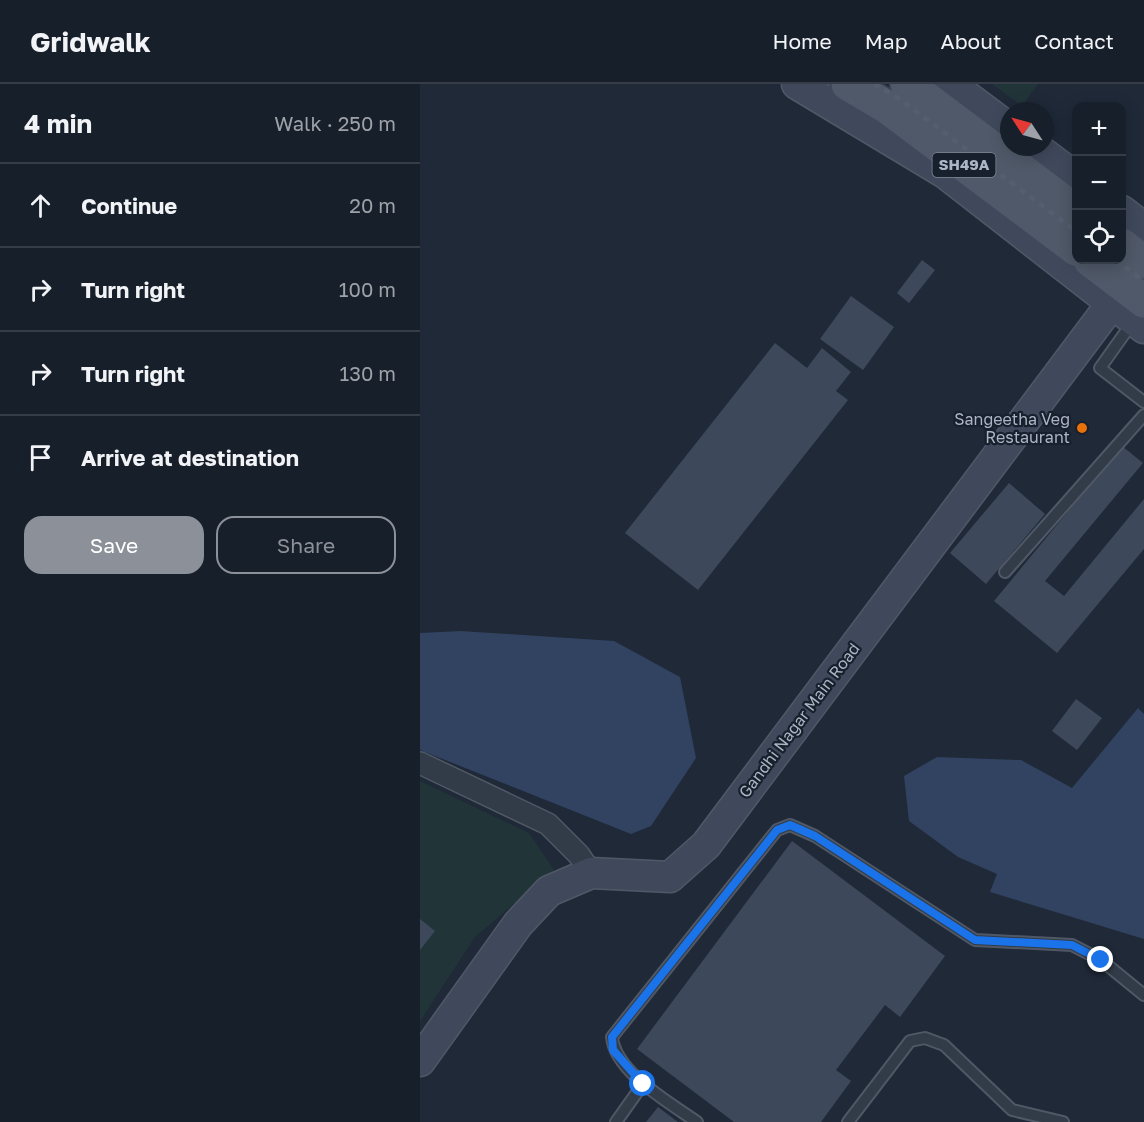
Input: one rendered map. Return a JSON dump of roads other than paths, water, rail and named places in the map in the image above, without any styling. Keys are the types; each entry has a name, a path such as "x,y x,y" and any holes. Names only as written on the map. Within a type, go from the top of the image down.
{"main road":[{"name":"SH49A","path":"848,84 887,107 1072,245"},
{"name":"SH49A","path":"907,84 1076,210"},
{"path":"1104,264 1136,273"}],"street":[{"path":"797,84 945,172 1136,273"},
{"path":"950,84 1000,121"},
{"path":"1047,156 1072,174"},
{"path":"1126,229 1136,273"},
{"name":"Gandhi Nagar Main Road","path":"420,1061 518,924 549,891 591,873 670,877 706,844 1136,273"},
{"path":"420,763 548,824 579,855 591,873"}],"lane":[{"path":"1136,273 1100,368 1144,402"},
{"path":"1005,572 1144,415"},
{"path":"697,1122 643,1084 613,1050 612,1037 777,830 790,825 815,836 975,940 1072,945 1101,960 1144,994"},
{"path":"848,1122 910,1041 925,1038 944,1045 1012,1110 1063,1122"},
{"path":"616,1122 643,1084"}],"water":[{"path":"461,631 614,641 680,677 696,758 651,826 631,834 420,750 420,633"},
{"path":"1138,708 1144,714 1144,939 990,892 997,874 958,857 909,821 904,776 937,757 1021,760 1072,788"}],"railway":[{"path":"874,84 898,98 1072,228"},
{"path":"1121,264 1144,281"}],"place":[{"name":"Sangeetha Veg Restaurant","path":"1082,428"}]}
